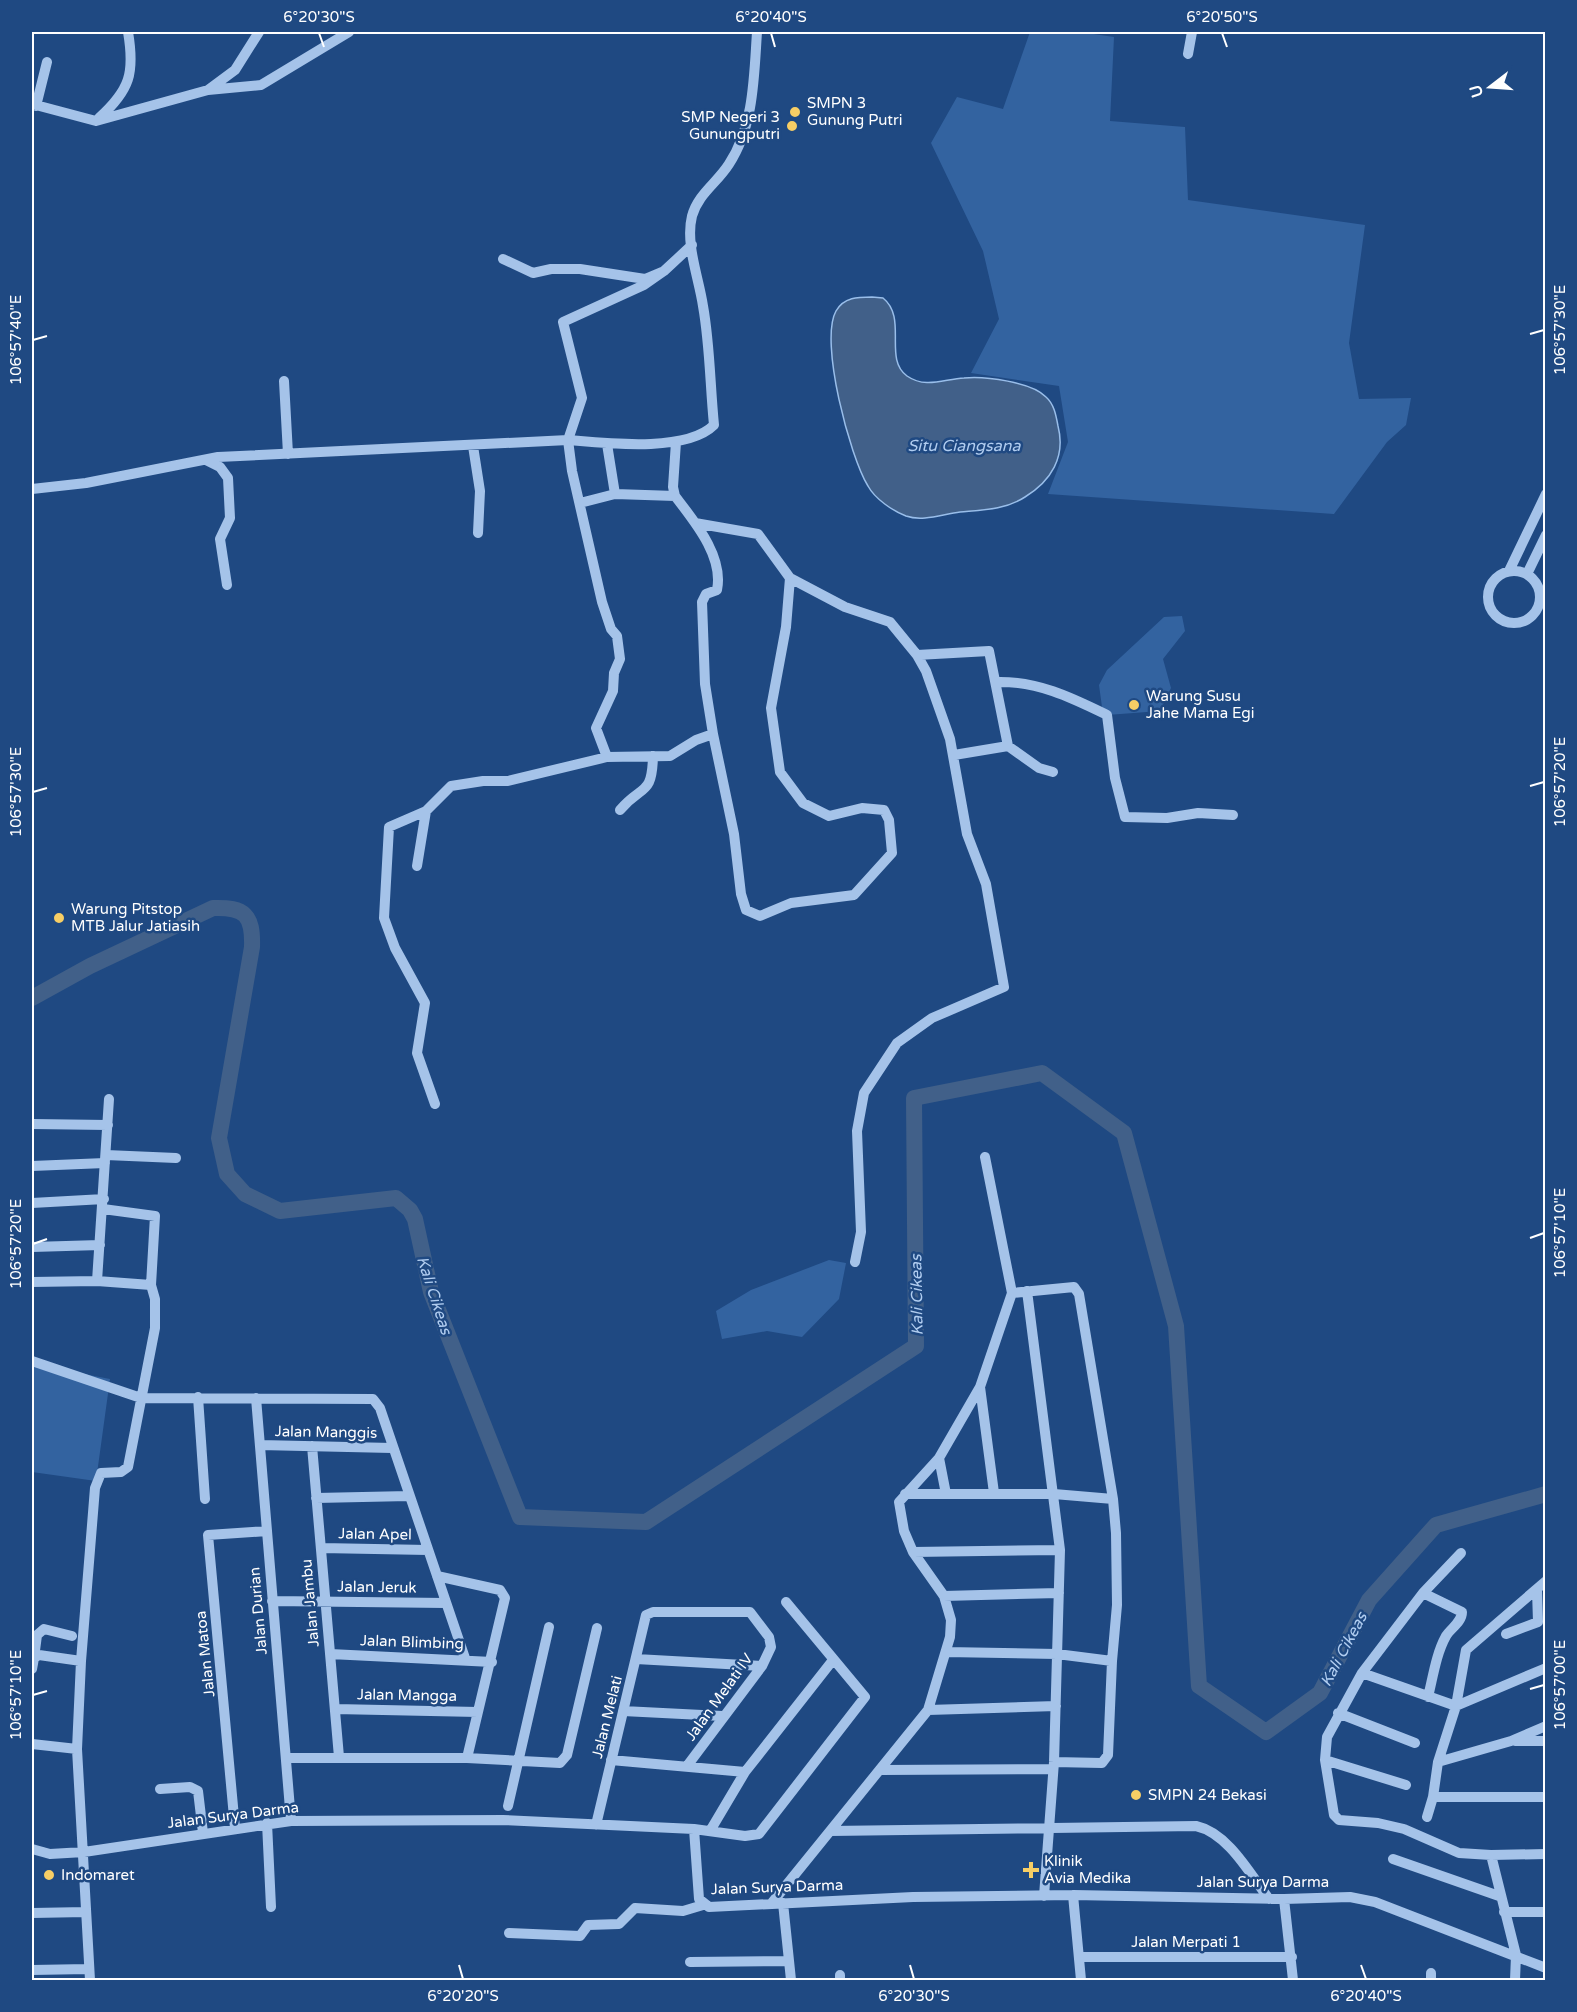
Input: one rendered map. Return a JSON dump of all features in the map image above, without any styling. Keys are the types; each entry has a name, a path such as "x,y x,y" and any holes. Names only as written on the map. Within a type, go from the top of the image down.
{"street":[{"path":"96,120 118,100 126,88 133,59 128,32"},
{"path":"208,90 235,70 259,32"},
{"path":"46,62 34,105 96,120 208,90 261,85 349,32"},
{"path":"32,489 86,483 206,460 288,453 567,440 608,444 676,441 708,431 714,425 704,308 692,245 692,219 696,203 729,164 746,129 754,81 757,32"},
{"path":"1188,54 1192,32"},
{"path":"607,758 596,728 613,691 614,673 620,659 617,636 611,629 602,602 567,440 582,398 563,322 644,285 664,271 692,245"},
{"path":"503,259 533,273 551,269 580,269 645,279 664,271"},
{"path":"284,381 288,453"},
{"path":"676,441 673,487 675,496 709,547 719,581 717,590 706,594 702,602 705,684 746,910 760,916 791,903 854,895 892,853 888,820 884,810 862,808 829,816 803,803 780,772 771,708 774,681 786,627 790,578"},
{"path":"608,444 615,494"},
{"path":"473,446 480,491 478,533"},
{"path":"206,460 220,467 228,478 230,518 220,539 226,585"},
{"path":"580,503 615,494 675,496"},
{"path":"1509,572 1545,494"},
{"path":"695,523 758,534 790,578 845,607 890,622 917,655 926,671 954,755 967,834 988,894 1004,987 932,1018 897,1043 864,1094 856,1131 861,1232 855,1262"},
{"path":"1527,574 1545,535"},
{"path":"1509,572 1527,574 1539,589 1538,609 1532,617 1514,624 1497,616 1490,607 1488,596 1491,585 1499,576 1509,572"},
{"path":"917,655 989,651 1008,746"},
{"path":"997,682 1042,688 1062,694 1107,715 1115,778 1125,817 1167,818 1198,813 1233,815"},
{"path":"435,1104 417,1053 425,1003 395,948 384,918 389,827 426,811 451,786 483,781 508,781 607,758 670,756 696,740 713,734"},
{"path":"954,755 1008,746 1040,768 1053,772"},
{"path":"620,810 649,787 653,779 653,756"},
{"path":"417,866 426,811"},
{"path":"98,1281 109,1099"},
{"path":"32,1124 108,1125"},
{"path":"790,1980 777,1904 830,1832 928,1710 946,1652 951,1620 944,1596 913,1552 900,1510 900,1502 939,1458 980,1387 1012,1293 985,1157"},
{"path":"32,1166 105,1159 176,1158"},
{"path":"32,1203 104,1204 155,1216 151,1285 155,1299 155,1328 128,1467 122,1472 101,1473 95,1488 81,1661 77,1749 89,1975 32,1971"},
{"path":"32,1246 100,1245"},
{"path":"32,1282 98,1281 151,1285"},
{"path":"881,1770 1102,1763 1108,1755 1118,1558 1113,1499 1078,1291 1074,1287 1012,1293"},
{"path":"1027,1291 1060,1550 1056,1706 1044,1896"},
{"path":"32,1361 141,1398 198,1396 373,1399 380,1408 465,1658"},
{"path":"980,1387 994,1493"},
{"path":"198,1396 205,1499"},
{"name":"Jalan Durian","path":"256,1398 272,1601 288,1758 291,1821"},
{"name":"Jalan Manggis","path":"260,1445 392,1448"},
{"name":"Jalan Jambu","path":"312,1446 339,1756"},
{"path":"939,1458 946,1494"},
{"path":"905,1494 1053,1494 1113,1499"},
{"path":"316,1498 409,1496"},
{"name":"Jalan Matoa","path":"235,1828 208,1535 267,1530"},
{"name":"Jalan Apel","path":"321,1548 428,1550"},
{"path":"913,1552 1060,1550"},
{"path":"1461,1553 1422,1593 1362,1673 1338,1713 1327,1737 1325,1760 1334,1815 1339,1820 1378,1823 1404,1829 1442,1848 1459,1852 1491,1855 1545,1854"},
{"path":"437,1576 500,1590 505,1594 492,1662 477,1712 467,1758"},
{"path":"1427,1817 1433,1797 1438,1762 1455,1706 1466,1650 1545,1581"},
{"path":"1506,1634 1538,1622 1537,1590"},
{"path":"944,1596 1059,1593"},
{"path":"1422,1593 1462,1612 1462,1617 1447,1635 1439,1652 1428,1698"},
{"name":"Jalan Jeruk","path":"272,1601 446,1603"},
{"path":"694,1829 745,1836 759,1834 865,1697 786,1602"},
{"name":"Jalan Melati IV","path":"646,1615 653,1612 750,1612 772,1642 762,1666 722,1716 687,1766"},
{"name":"Jalan Melati","path":"596,1825 646,1615"},
{"path":"508,1806 549,1627"},
{"path":"288,1758 339,1756 467,1758 554,1764 564,1760 597,1628"},
{"path":"33,1664 34,1634 44,1629 72,1636"},
{"path":"946,1652 1057,1654 1112,1661"},
{"name":"Jalan Blimbing","path":"330,1654 465,1658 492,1662"},
{"path":"33,1664 39,1655 81,1661"},
{"path":"636,1659 762,1666"},
{"path":"710,1831 746,1772 833,1660"},
{"path":"1362,1673 1455,1706 1545,1668"},
{"path":"928,1710 1056,1706"},
{"name":"Jalan Mangga","path":"335,1708 477,1712"},
{"path":"623,1711 722,1716"},
{"path":"1338,1713 1415,1743"},
{"path":"1438,1762 1511,1741 1545,1726"},
{"path":"1511,1741 1545,1741"},
{"path":"32,1744 77,1749"},
{"path":"611,1760 746,1772"},
{"path":"1325,1760 1406,1785"},
{"path":"159,1789 190,1787 198,1791 203,1833"},
{"path":"1433,1797 1545,1797"},
{"name":"Jalan Surya Darma","path":"32,1853 84,1852 291,1821 503,1820 694,1829 699,1899 703,1905 709,1907 913,1897 1073,1895 1362,1899 1516,1955 1545,1968"},
{"path":"267,1823 270,1907"},
{"path":"830,1832 1196,1826 1206,1828 1243,1864 1269,1899"},
{"path":"1491,1855 1499,1896 1516,1955 1515,1980"},
{"path":"1393,1859 1499,1896"},
{"path":"1073,1895 1081,1980"},
{"path":"1284,1899 1293,1980"},
{"path":"509,1933 580,1936 588,1925 620,1924 635,1908 683,1911 703,1905"},
{"path":"32,1913 86,1912"},
{"path":"1504,1912 1545,1912"},
{"name":"Jalan Merpati 1","path":"1080,1957 1292,1957"},
{"path":"690,1962 788,1961"}],"shaded area":[{"path":"1030,32 1080,32 1114,37 1110,121 1185,127 1188,200 1365,225 1349,343 1359,399 1411,398 1406,425 1387,442 1334,514 1048,494 1068,442 1059,386 971,373 999,319 983,251 931,143 957,97 1003,109"},
{"path":"1182,616 1185,631 1163,659 1171,688 1160,711 1107,715 1102,707 1099,685 1107,670 1164,617"},
{"path":"829,1260 846,1263 839,1299 802,1337 767,1331 722,1339 716,1311 751,1290"},
{"path":"32,1364 110,1379 96,1481 32,1472"}],"water":[{"name":"Situ Ciangsana","path":"883,298 890,306 894,316 897,359 900,369 907,376 928,383 973,378 1008,381 1030,387 1049,400 1056,418 1060,448 1049,476 1034,491 1002,507 913,518 885,504 871,491 853,451 845,426 831,347 832,326 839,306 852,299"}],"waterway":[{"name":"Kali Cikeas","path":"32,998 90,966 213,908 233,909 245,915 251,927 252,947 219,1138 227,1174 245,1194 280,1211 396,1198 410,1210 415,1219 431,1292 520,1517 646,1522 916,1346 914,1098 1042,1073 1124,1133 1176,1326 1199,1686 1266,1732 1320,1693 1369,1600 1436,1525 1546,1494"}],"place":[{"name":"SMPN 3 Gunung Putri","path":"795,112"},
{"name":"SMP Negeri 3 Gunungputri","path":"792,126"},
{"name":"Warung Susu Jahe Mama Egi","path":"1134,705"},
{"name":"Warung Pitstop MTB Jalur Jatiasih","path":"59,918"},
{"name":"SMPN 24 Bekasi","path":"1136,1795"},
{"name":"Klinik Avia Medika","path":"1031,1870"},
{"name":"Indomaret","path":"49,1875"}]}
